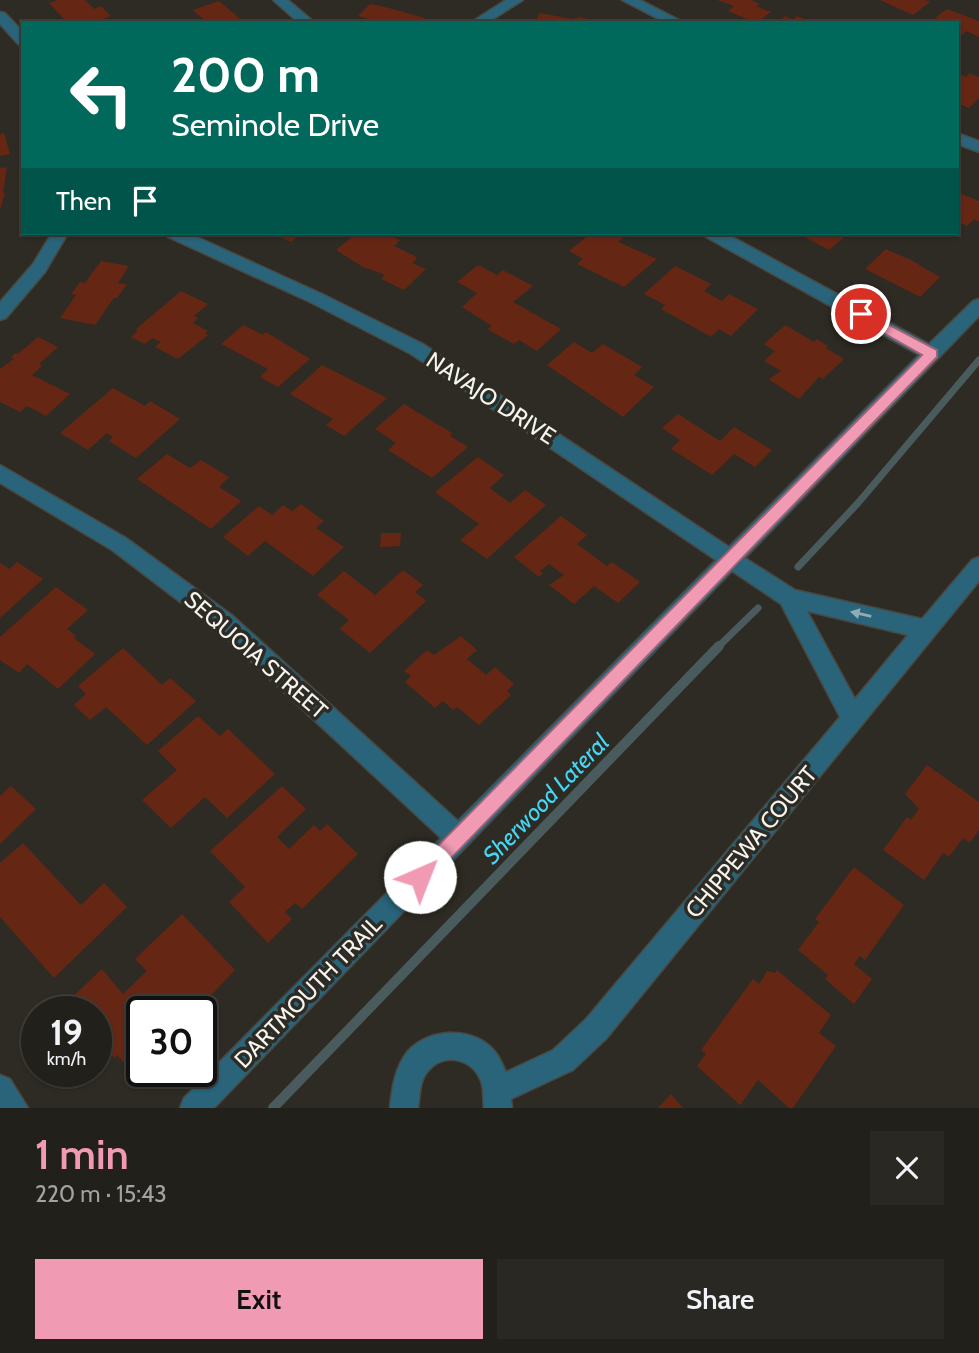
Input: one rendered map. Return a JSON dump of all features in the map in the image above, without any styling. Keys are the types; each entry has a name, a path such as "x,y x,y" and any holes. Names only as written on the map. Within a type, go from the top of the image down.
{"street":[{"path":"280,0 306,21"},
{"path":"480,21 516,0"},
{"path":"629,0 674,21"},
{"path":"0,16 21,39"},
{"path":"959,139 979,147"},
{"path":"0,314 39,268 59,235"},
{"name":"NAVAJO DRIVE","path":"178,235 303,292 416,349 789,598 927,630"},
{"path":"716,235 932,354"},
{"name":"DARTMOUTH TRAIL","path":"194,1108 979,305"},
{"name":"SEQUOIA STREET","path":"0,473 119,544 225,622 458,838"},
{"name":"CHIPPEWA COURT","path":"404,1108 403,1091 409,1072 423,1055 438,1046 451,1044 478,1052 495,1073 499,1099 563,1060 596,1029 979,566"},
{"name":"NAVAJO DRIVE","path":"789,598 853,719"},
{"path":"0,1089 14,1108"}],"building":[{"path":"58,0 85,0 94,9 101,6 111,16 98,21 65,20 49,3"},
{"path":"717,0 751,0 760,4 756,6 771,12 759,21 751,21 728,11 734,6"},
{"path":"880,0 926,0 930,2 913,15"},
{"path":"219,1 243,21 201,21 204,20 193,10"},
{"path":"370,4 425,18 422,21 375,21 358,16"},
{"path":"947,9 979,21 979,37 966,31 962,35 959,34 959,21 942,21 935,18"},
{"path":"540,13 596,21 535,21"},
{"path":"785,16 793,20 797,16 809,21 779,21"},
{"path":"970,73 979,77 979,98 969,108 959,104 959,74 966,77"},
{"path":"4,133 10,154 0,156 0,134"},
{"path":"7,167 5,193 0,210 0,168"},
{"path":"959,193 979,201 979,222 974,219 967,226 959,222"},
{"path":"275,235 299,235 291,242"},
{"path":"355,235 389,235 400,240 394,246 415,256 417,259 412,263 426,269 404,290 381,279 385,275 363,267 336,250"},
{"path":"589,235 617,235 623,238 618,242 657,259 624,287 577,264 583,259 569,251"},
{"path":"801,235 847,235 829,250"},
{"path":"886,249 940,277 920,297 865,269"},
{"path":"101,261 129,266 118,283 127,284 117,298 114,298 95,325 60,318 76,295 71,294 80,282 85,283"},
{"path":"478,265 497,275 503,270 533,286 513,302 561,329 537,351 519,340 514,344 487,329 492,326 462,307 477,293 457,282"},
{"path":"675,266 711,284 704,291 722,301 729,294 758,309 731,336 719,329 711,337 661,309 665,305 644,294"},
{"path":"181,291 208,304 194,316 198,318 193,323 208,331 205,333 208,335 178,359 155,347 161,342 152,338 145,344 131,337 138,331 135,330"},
{"path":"243,325 263,335 266,332 310,359 278,387 260,377 268,369 221,344"},
{"path":"785,325 814,342 817,339 844,359 823,379 819,377 799,399 769,379 781,371 764,361 775,351 764,344"},
{"path":"38,337 58,347 39,364 42,366 32,375 70,394 46,416 27,406 20,412 0,402 0,369"},
{"path":"574,342 592,353 603,344 642,367 634,375 654,387 623,417 547,365"},
{"path":"322,365 387,398 344,436 326,425 333,419 290,394"},
{"path":"113,388 145,406 150,401 180,419 136,458 109,441 113,437 107,433 88,450 60,433"},
{"path":"404,404 452,433 450,436 468,447 432,478 388,450 396,443 375,429"},
{"path":"678,414 720,441 734,427 772,450 755,467 734,454 712,475 671,449 680,440 662,428"},
{"path":"167,454 190,468 201,460 229,477 219,487 241,501 211,529 137,479"},
{"path":"478,457 504,475 490,488 510,503 525,490 546,505 487,559 460,540 479,524 435,492"},
{"path":"301,504 324,521 316,528 344,547 313,576 265,541 248,556 223,537 259,506 272,515 283,505 292,511"},
{"path":"561,516 587,535 577,544 607,566 612,562 640,582 618,603 594,586 574,604 549,585 564,575 549,564 540,571 543,573 539,577 514,557"},
{"path":"381,533 401,533 400,546 380,547"},
{"path":"17,562 43,579 0,618 0,563 10,569"},
{"path":"403,570 423,585 415,592 426,601 370,653 340,629 349,620 317,595 344,571 375,595"},
{"path":"56,587 88,610 67,629 95,654 58,689 27,664 19,673 0,660 0,637"},
{"path":"461,636 477,650 467,659 486,675 495,667 514,684 507,691 511,695 479,725 457,707 453,710 443,701 435,708 405,682 411,676 404,671 427,650 434,655"},
{"path":"123,648 162,685 170,678 196,701 147,745 106,707 90,720 74,705 86,694 78,686"},
{"path":"198,716 220,736 228,729 275,774 227,818 205,797 171,828 142,800 177,770 158,751"},
{"path":"927,765 979,802 979,830 970,843 963,838 949,857 943,853 924,880 883,850 907,817 911,820 919,809 905,794"},
{"path":"11,786 36,809 0,844 0,796"},
{"path":"282,786 306,809 277,837 289,849 314,825 320,831 327,824 358,854 302,909 295,903 285,912 292,919 268,943 229,902 245,887 210,851"},
{"path":"23,843 81,905 104,883 127,907 54,978 0,917 0,863"},
{"path":"854,867 904,905 865,960 860,956 854,964 872,979 854,1004 825,979 828,975 798,950 819,922 815,919"},
{"path":"182,914 235,970 210,996 126,996 126,1065 117,1055 114,1058 112,1056 112,996 73,996 102,969 123,994 147,971 135,959"},
{"path":"777,970 831,1015 819,1033 836,1046 793,1108 789,1108 758,1080 740,1105 697,1066 706,1054 701,1050 753,979 759,984 767,971 775,973"},
{"path":"671,1094 683,1108 658,1108"}],"waterway":[{"name":"Sherwood Lateral","path":"798,567 858,503 979,360"},
{"name":"Sherwood Lateral","path":"719,646 758,608"},
{"name":"Sherwood Lateral","path":"273,1108 719,646"}],"route":[{"path":"420,877 932,354 861,314"}]}
